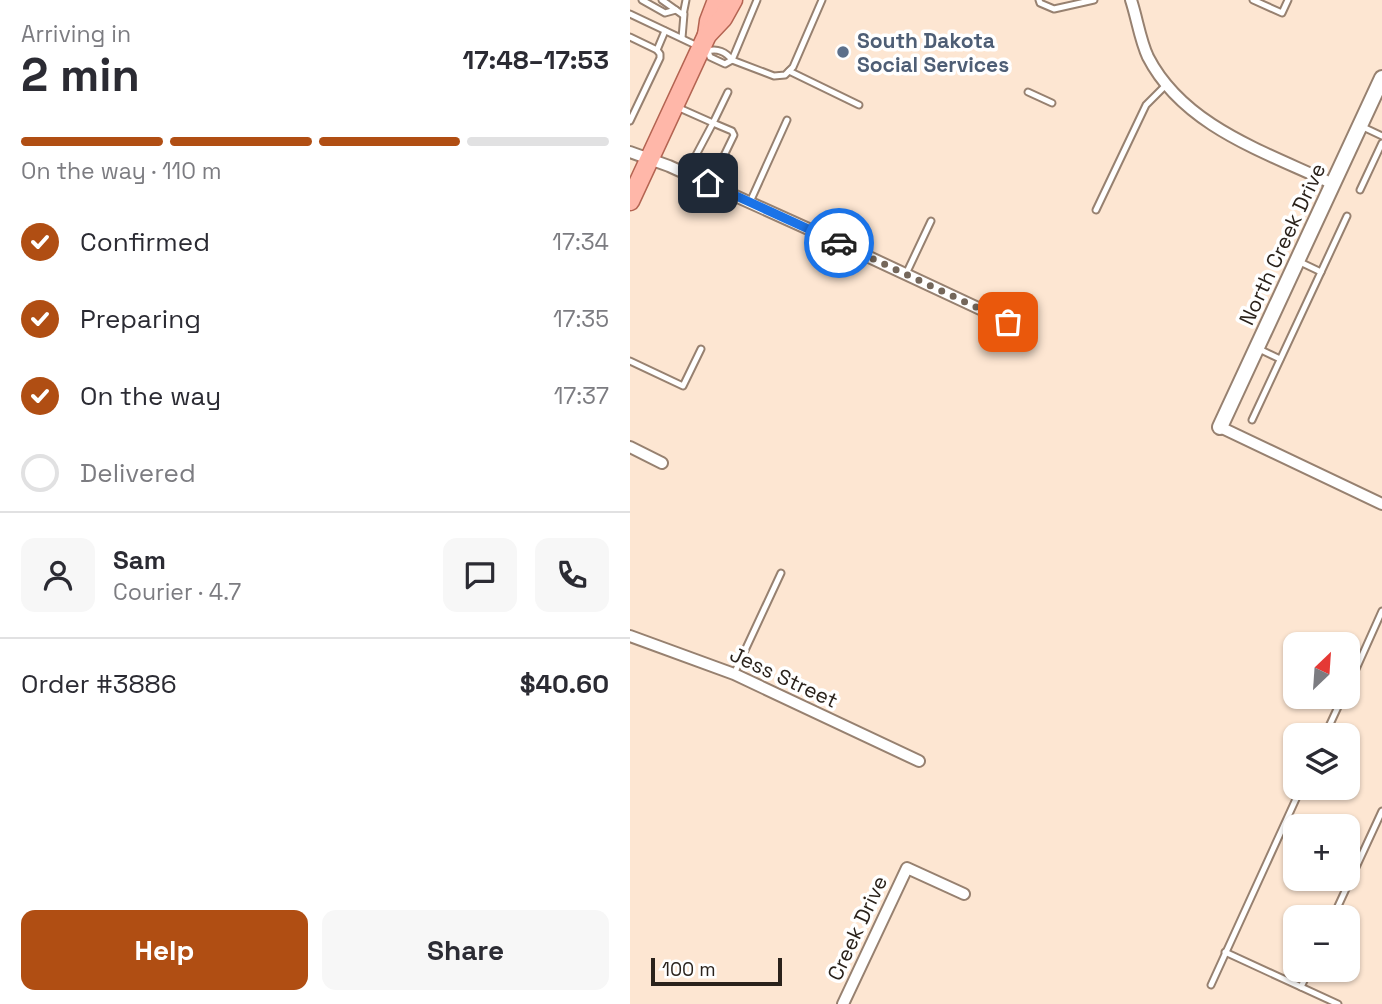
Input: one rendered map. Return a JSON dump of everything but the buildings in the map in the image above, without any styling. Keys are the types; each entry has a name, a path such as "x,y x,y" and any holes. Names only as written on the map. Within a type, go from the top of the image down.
{"main road":[{"path":"630,201 674,106 728,3"}],"street":[{"path":"1131,0 1147,54 1158,75 1185,105 1211,125 1333,184"},
{"name":"North Creek Drive","path":"1220,428 1382,78"},
{"path":"630,152 750,202 1008,322"},
{"path":"1220,428 1382,504"},
{"path":"630,447 662,463"},
{"name":"Jess Street","path":"630,636 734,674 919,761"},
{"name":"Creek Drive","path":"842,1004 907,867 964,894"}],"lane":[{"path":"642,0 665,13 676,10"},
{"path":"662,0 683,15"},
{"path":"674,0 676,10"},
{"path":"682,38 687,0"},
{"path":"732,60 757,0"},
{"path":"630,14 774,76 785,75 793,67 822,0"},
{"path":"1039,0 1040,3 1055,9 1061,4 1094,0"},
{"path":"1253,0 1282,13 1288,0"},
{"path":"630,121 660,58 657,50 665,31"},
{"path":"630,37 657,50"},
{"path":"789,71 859,105"},
{"path":"1096,210 1146,105 1167,84"},
{"path":"686,174 729,92"},
{"path":"1028,92 1052,103"},
{"path":"674,106 732,131 734,135 718,167 694,158"},
{"path":"750,202 787,120"},
{"path":"1360,126 1382,136"},
{"path":"1360,190 1382,143"},
{"path":"1252,420 1347,216"},
{"path":"906,274 931,221"},
{"path":"1297,261 1321,272"},
{"path":"1257,348 1280,359"},
{"path":"630,361 683,386 701,349"},
{"path":"734,674 781,573"},
{"path":"1360,660 1382,611"},
{"path":"1211,985 1295,800"},
{"path":"1339,905 1382,811"},
{"path":"1225,953 1338,1004"},
{"path":"1301,987 1303,982"}],"way so far":[{"path":"839,243 1008,322"}],"place":[{"name":"South Dakota Social Services","path":"843,52"}],"route":[{"path":"708,183 839,243"}]}
